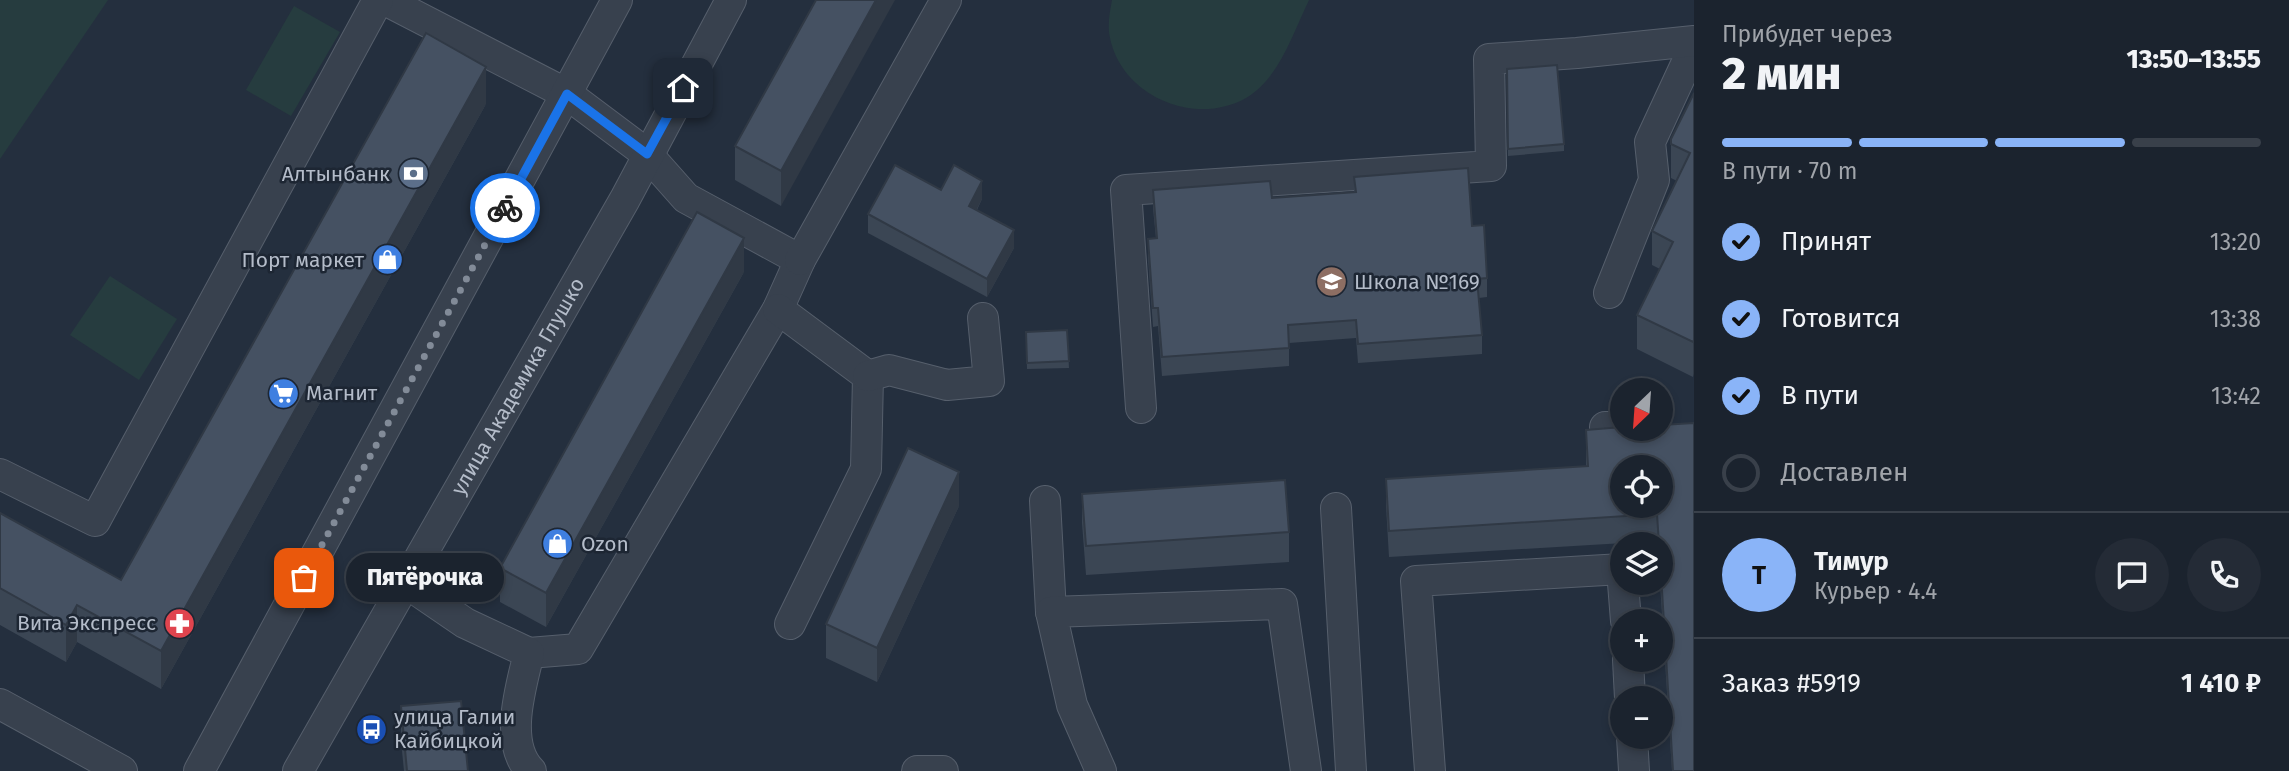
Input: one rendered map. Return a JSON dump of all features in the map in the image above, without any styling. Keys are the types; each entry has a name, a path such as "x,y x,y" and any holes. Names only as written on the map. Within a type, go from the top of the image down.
{"street":[{"path":"0,474 95,521 378,0"},
{"path":"385,0 567,94 647,154 686,198 800,260"},
{"path":"199,771 617,0"},
{"name":"улица Академика Глушко","path":"298,771 625,199 731,0"},
{"path":"405,582 465,623 529,653 578,649 778,309 800,260 946,0"},
{"path":"1141,408 1126,190 1491,166 1489,59 1694,41"},
{"path":"1609,293 1654,180 1650,142 1694,47"},
{"path":"778,309 868,376"},
{"path":"868,376 889,370 947,386 989,381 984,318"},
{"path":"790,624 866,469 865,411 868,376"},
{"path":"1045,501 1051,612 1072,705 1101,771"},
{"path":"1336,508 1351,771"},
{"path":"1430,771 1416,581 1610,570"},
{"path":"1051,612 1282,604 1306,771"},
{"path":"529,653 516,717 521,761 531,771"},
{"path":"0,704 93,764 122,771"},
{"path":"1620,771 1634,771 1633,749"},
{"path":"917,771 943,771"}],"green space":[{"path":"0,0 108,0 0,159"},
{"path":"1112,0 1309,0 1284,54 1258,90 1225,106 1203,109 1181,107 1161,100 1142,88 1126,73 1115,54 1109,32"},
{"path":"294,6 340,32 291,116 246,90"},
{"path":"110,276 177,319 139,380 70,335"}],"building":[{"path":"816,0 876,0 781,171 735,146"},
{"path":"426,33 486,67 161,651 77,605 66,625 0,588 0,513 121,580"},
{"path":"1557,65 1564,144 1508,149 1507,69"},
{"path":"1694,93 1693,342 1637,315 1673,242 1652,231 1690,153 1671,144 1671,139"},
{"path":"895,165 941,190 954,165 982,181 969,206 1014,230 987,279 868,214"},
{"path":"1468,168 1472,226 1484,225 1487,278 1477,279 1482,335 1358,344 1356,320 1288,325 1289,348 1162,357 1158,308 1153,308 1148,239 1157,238 1153,190 1270,181 1272,198 1356,192 1354,177"},
{"path":"697,212 744,238 546,593 500,568"},
{"path":"1067,330 1069,361 1027,363 1026,332"},
{"path":"1694,423 1694,771 1673,771 1673,686 1668,686 1667,672 1673,672 1673,609 1663,609 1662,595 1673,595 1673,532 1658,532 1657,518 1673,518 1673,455 1610,455 1610,517 1389,531 1386,479 1588,466 1586,430 1610,428 1610,441 1673,441 1673,424"},
{"path":"908,448 959,472 877,648 826,624"},
{"path":"1285,480 1289,532 1086,546 1082,494"},
{"path":"461,701 468,771 407,771 401,706"}],"way so far":[{"path":"304,578 505,208"}],"place":[{"name":"Алтынбанк","path":"413,174"},
{"name":"Порт маркет","path":"387,260"},
{"name":"Школа №169","path":"1331,282"},
{"name":"Магнит","path":"283,393"},
{"name":"Ozon","path":"558,544"},
{"name":"Пятёрочка","path":"304,578"},
{"name":"Вита Экспресс","path":"179,623"},
{"name":"улица Галии Кайбицкой","path":"371,729"}],"route":[{"path":"505,208 567,94 647,154 683,88"}]}
